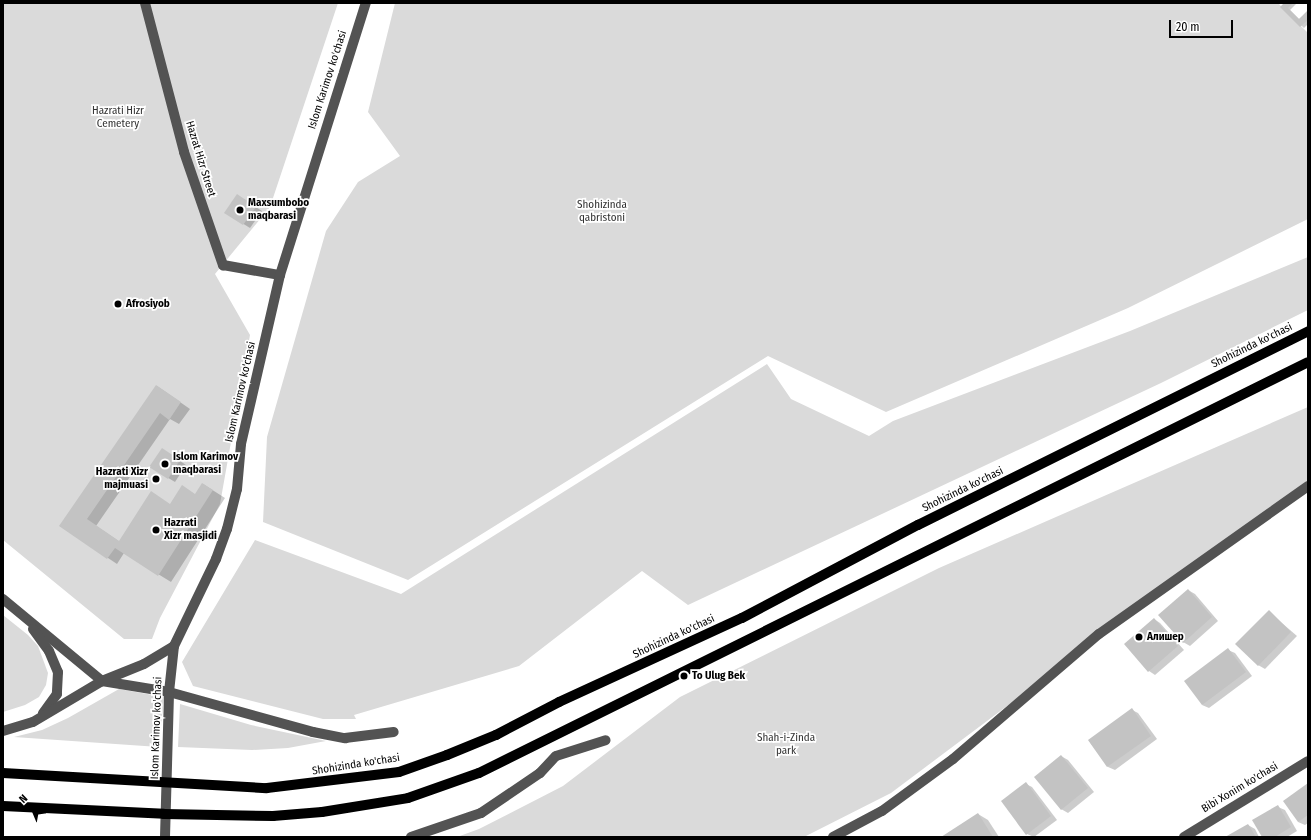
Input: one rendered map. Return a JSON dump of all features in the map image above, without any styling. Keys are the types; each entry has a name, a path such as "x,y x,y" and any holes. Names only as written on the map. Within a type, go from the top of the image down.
{"main road":[{"name":"Shohizinda ko'chasi","path":"3,773 267,788 399,772 447,755 496,735 559,702 742,618 918,525 1308,332"},
{"path":"3,806 273,816 322,812 415,795 478,773 649,690 1308,362"}],"street":[{"name":"Hazrat Hizr Street","path":"145,3 184,152 223,265 280,275"},
{"name":"Islom Karimov ko'chasi","path":"165,837 169,746 169,692 174,646 216,559 227,529 237,489 240,444 280,275 366,3"},
{"path":"833,837 889,807 953,759 1099,634 1308,486"},
{"path":"3,599 102,681 169,692 312,732 345,738 394,732"},
{"path":"24,616 49,650 59,677 57,694 51,704 33,722"},
{"path":"3,730 33,722 102,681 138,667 174,646"},
{"path":"410,837 481,812 540,773 556,756 606,740"},
{"name":"Bibi Xonim ko'chasi","path":"1184,837 1308,761"}],"green space":[{"name":"Hazrati Hizr Cemetery","path":"3,3 338,3 270,207 215,274 250,335 220,504 160,618 152,639 124,639 3,540"},
{"name":"Shohizinda qabristoni","path":"395,3 1278,3 1308,33 1308,219 1128,308 886,412 768,356 408,580 263,522 267,437 326,231 358,182 400,156 368,112"},
{"path":"1308,257 1308,310 1161,383 688,605 642,571 519,666 354,715 356,719 323,719 193,686 182,662 255,540 401,594 767,364 791,399 869,436 893,421 1130,331"},
{"name":"Shah-i-Zinda park","path":"1308,407 1308,480 891,793 804,837 457,837 479,829 563,786 680,697 939,568"},
{"path":"3,615 28,635 38,646 48,673 46,685 39,697 25,705 3,712"},
{"path":"119,689 164,697 159,747 14,737 42,730 68,718"},
{"path":"180,704 251,725 326,741 288,748 252,750 178,747"}],"building":[{"path":"1284,3 1293,3 1288,8 1299,19 1308,10 1308,20 1300,27 1280,7"},
{"name":"Maxsumbobo maqbarasi","path":"237,194 256,207 243,225 224,213"},
{"path":"156,385 181,402 169,420 160,413 87,519 119,541 151,491 170,504 182,485 195,494 202,483 213,490 158,576 115,548 107,559 59,526"},
{"name":"Islom Karimov maqbarasi","path":"162,448 180,460 168,479 149,467"},
{"path":"1188,589 1212,617 1183,643 1158,615"},
{"path":"1269,610 1291,632 1258,666 1235,644"},
{"path":"1154,618 1178,646 1148,672 1124,644"},
{"path":"1228,648 1246,672 1202,705 1184,681"},
{"path":"1132,708 1151,736 1107,767 1088,740"},
{"path":"1061,755 1088,788 1061,810 1034,777"},
{"path":"1026,782 1051,816 1026,835 1001,801"},
{"path":"1308,783 1308,815 1298,822 1283,801"},
{"path":"1278,805 1291,827 1275,837 1262,837 1252,820"},
{"path":"978,813 993,837 941,837"},
{"path":"1248,824 1256,837 1225,837"}],"place":[{"name":"Maxsumbobo maqbarasi","path":"240,210"},
{"name":"Afrosiyob","path":"118,304"},
{"name":"Islom Karimov maqbarasi","path":"165,464"},
{"name":"Hazrati Xizr majmuasi","path":"156,479"},
{"name":"Hazrati Xizr masjidi","path":"156,530"},
{"name":"Алишер","path":"1139,637"},
{"name":"To Ulug Bek","path":"684,676"}]}
